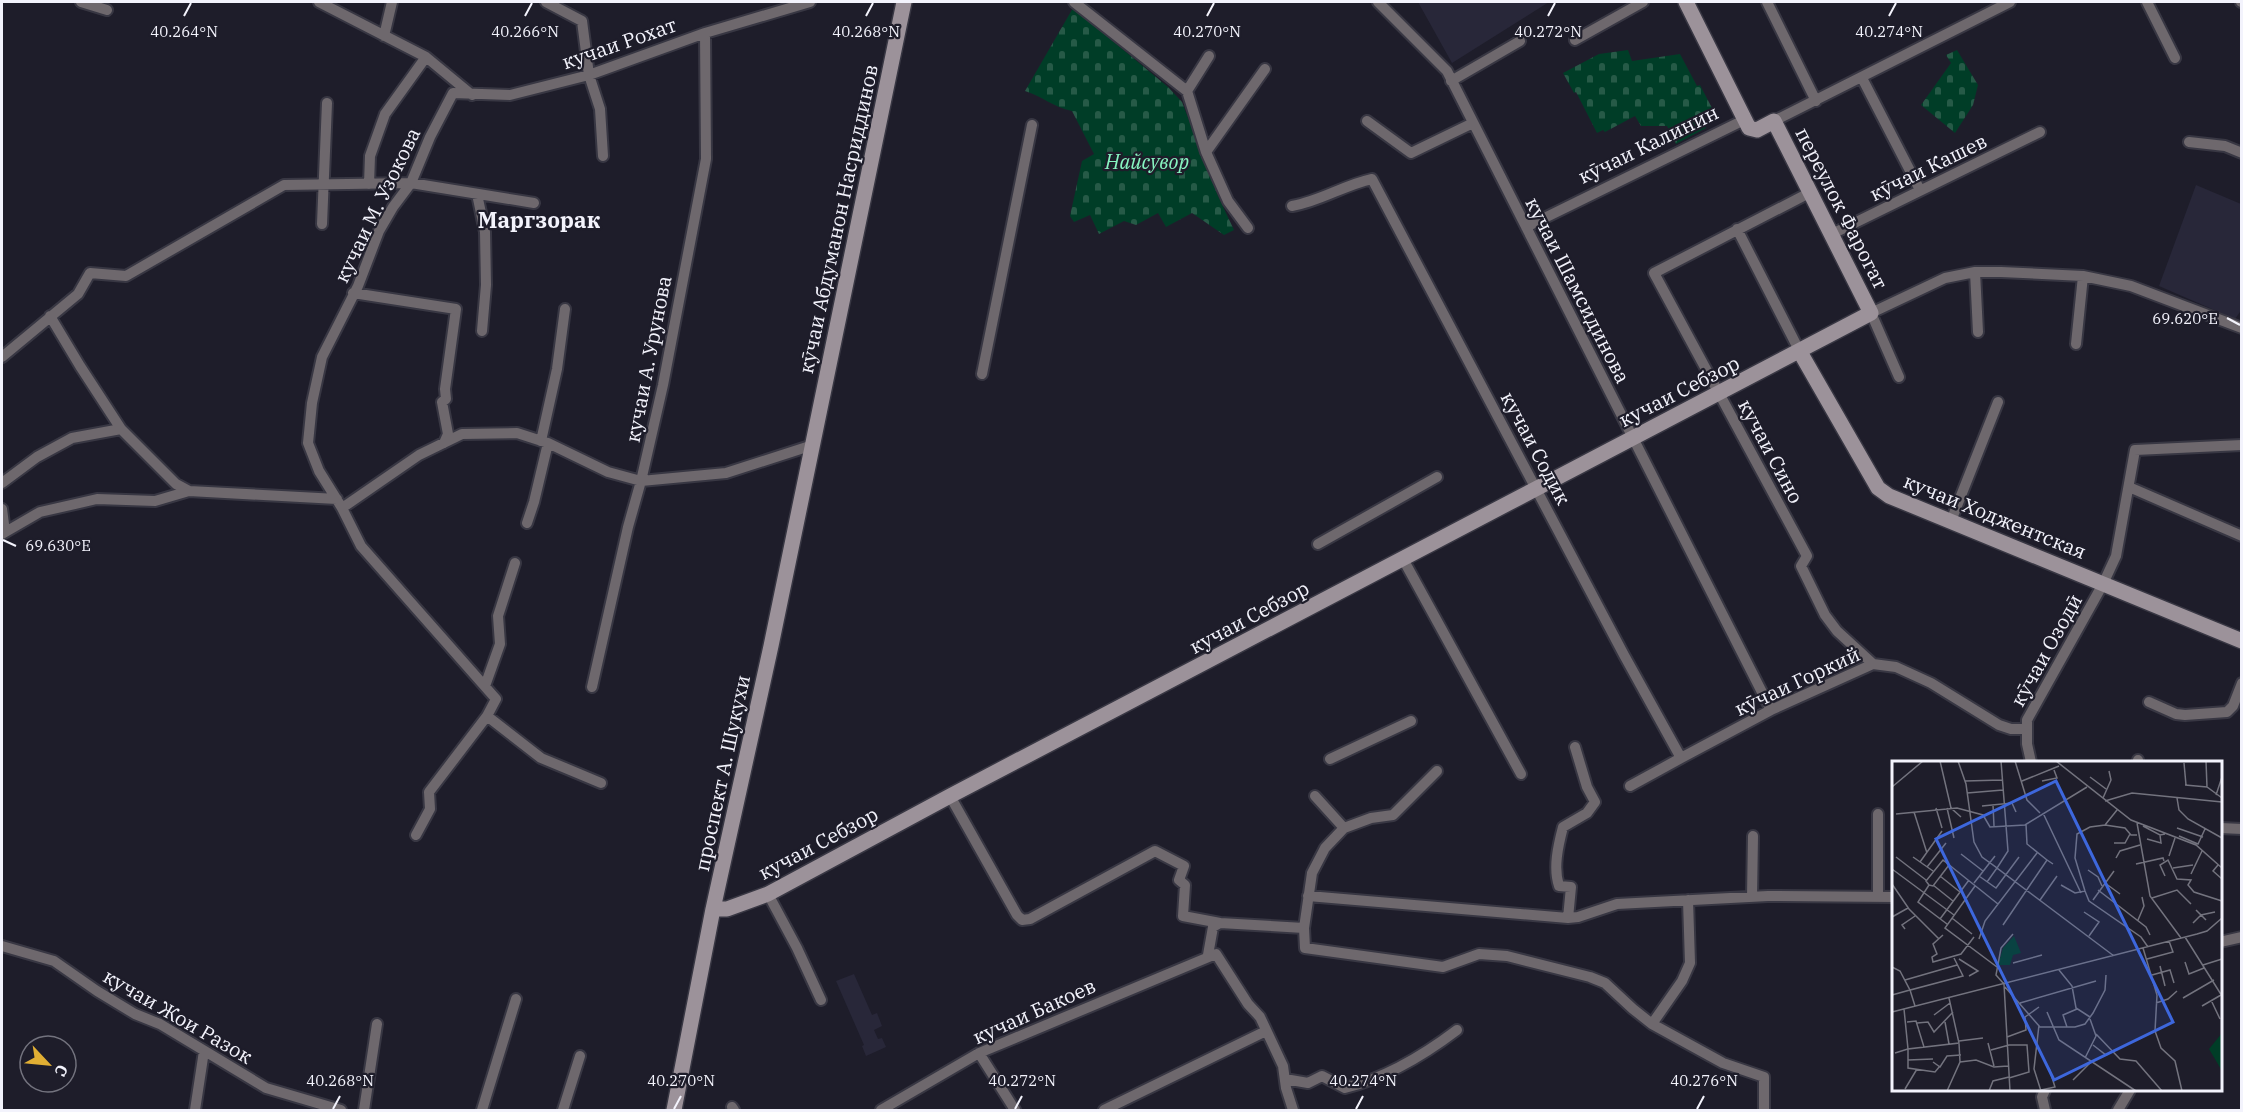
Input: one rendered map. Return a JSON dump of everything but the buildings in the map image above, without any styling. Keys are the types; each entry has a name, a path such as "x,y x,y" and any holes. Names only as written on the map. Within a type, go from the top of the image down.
{"main road":[{"name":"кӯчаи Абдуманон Насриддинов","path":"813,445 904,2"},
{"path":"1686,2 1744,120"},
{"name":"кӯчаи Калинин","path":"1744,120 1753,130 1774,122"},
{"name":"переулок Фарогат","path":"1774,122 1871,313"},
{"name":"кучаи Себзор","path":"713,909 726,909 768,894 950,796 1871,313"},
{"name":"кучаи Ходжентская","path":"1800,352 1878,488 1889,496 2241,641"},
{"name":"проспект А. Шукухи","path":"674,1110 713,909 813,445"}],"street":[{"path":"81,2 107,10"},
{"path":"320,2 426,57 467,94"},
{"path":"384,36 392,2"},
{"path":"546,2 582,21 588,75 600,109 603,156"},
{"name":"кучаи Рохат","path":"467,94 510,95 588,75 705,33 810,2"},
{"path":"1074,2 1187,92 1206,152 1228,201 1248,228"},
{"name":"кучаи Шамсидинова","path":"1378,2 1447,71 1772,710"},
{"path":"1575,40 1643,2"},
{"path":"1767,2 1816,101"},
{"path":"2147,2 2175,58"},
{"name":"кӯчаи Калинин","path":"1774,122 2003,3"},
{"name":"кучаи А. Урунова","path":"592,687 663,385 705,159 705,33"},
{"path":"1451,81 1520,41"},
{"path":"1187,92 1209,56"},
{"path":"369,184 370,156 385,114 426,57"},
{"path":"1206,152 1265,69"},
{"path":"1862,78 1920,190"},
{"name":"кучаи М. Узокова","path":"467,94 453,93 430,137 411,183 379,231 353,293 322,357 312,403 308,443 319,471 361,546 485,686"},
{"path":"322,224 327,103"},
{"name":"кӯчаи Калинин","path":"1526,227 1744,120"},
{"path":"1367,121 1411,153 1473,123"},
{"path":"982,374 1032,125"},
{"name":"кӯчаи Кашев","path":"1832,234 2040,132"},
{"path":"2189,142 2225,146 2241,153"},
{"name":"кучаи Содик","path":"1292,206 1313,202 1351,184 1372,179 1681,758"},
{"path":"2,357 78,294 90,273 126,276 284,185 411,183 534,203"},
{"path":"1800,352 1737,229 1811,192"},
{"path":"477,194 485,232 486,285 483,331"},
{"name":"кучаи Сино","path":"1737,229 1654,273 1807,556 1801,566 1826,615 1837,631 1873,664"},
{"path":"1975,272 1978,332"},
{"path":"1899,376 1871,313 1945,279 1975,272 2083,276 2131,286 2241,328"},
{"path":"2076,344 2083,276"},
{"path":"353,293 456,309 445,389 446,399 442,402 448,434 444,443"},
{"path":"527,523 534,502 565,309"},
{"path":"50,316 122,429 176,484 189,491"},
{"path":"1951,521 1998,402"},
{"path":"2,483 37,457 72,438 122,429"},
{"path":"2,508 3,533 40,512 97,500 155,501 189,491 339,504 419,455 462,434 517,433 544,442 608,472 641,481 726,473 813,445"},
{"name":"кӯчаи Озодӣ","path":"2031,761 2027,744 2027,720 2103,584 2116,556 2136,450 2241,445"},
{"path":"1318,544 1437,477"},
{"path":"2129,487 2241,536"},
{"path":"1403,559 1521,774"},
{"path":"416,835 430,810 429,792 487,716 496,699 485,686 500,644 498,616 515,563"},
{"name":"кӯчаи Горкий","path":"1681,758 1772,710 1873,664 1896,667 1931,683 1999,725 2011,729 2027,729"},
{"path":"2149,702 2176,714 2227,712 2232,706 2241,683"},
{"path":"487,716 541,758 601,783"},
{"path":"1330,759 1411,721"},
{"path":"1568,918 1570,887 1559,886 1556,877 1559,844 1563,827 1587,813 1594,802 1575,747"},
{"path":"1630,786 1681,758"},
{"path":"1437,771 1393,814 1371,818 1344,828 1325,848 1312,873 1304,928 1305,948 1443,967 1479,954 1507,956 1590,977 1605,984 1652,1024 1723,1063 1764,1077 1764,1110"},
{"path":"950,796 1017,915 1022,920 1030,919 1155,851 1184,866 1179,880 1185,885 1183,916 1220,923 1304,928"},
{"path":"1315,796 1344,828"},
{"path":"1878,814 1878,896"},
{"path":"2222,828 2241,829"},
{"path":"1752,897 1753,836"},
{"path":"768,894 797,948 820,1000"},
{"path":"1308,896 1568,918 1617,904 1752,897 1892,897"},
{"path":"1652,1024 1682,981 1690,963 1688,900"},
{"path":"1220,923 1213,927 1208,956 1216,954 1248,1004 1260,1017 1283,1066 1293,1110"},
{"path":"2222,942 2241,937"},
{"name":"кучаи Жои Разок","path":"2,946 54,961 135,1014 160,1024 266,1088 340,1110"},
{"name":"кучаи Бакоев","path":"881,1110 979,1053 1208,956"},
{"path":"482,1110 516,999"},
{"path":"364,1110 377,1024"},
{"path":"1285,1079 1308,1083 1322,1076 1345,1088 1367,1082 1432,1049 1457,1030"},
{"path":"1104,1110 1266,1031"},
{"path":"195,1110 204,1051"},
{"path":"979,1053 1015,1110"},
{"path":"563,1110 580,1056"},
{"path":"2044,1091 2042,1097 2045,1110"},
{"path":"2118,1110 2129,1091"}],"shaded area":[{"path":"1418,2 1549,2 1452,63"},
{"path":"2196,185 2241,204 2242,309 2235,319 2159,286"},
{"path":"854,974 872,1015 877,1013 882,1026 874,1030 878,1039 882,1038 886,1047 866,1056 862,1046 864,1045 836,981"}],"green space":[{"name":"Найсувор","path":"1073,8 1168,87 1182,102 1218,196 1234,230 1224,235 1192,213 1166,227 1158,213 1136,225 1124,221 1099,234 1090,215 1074,222 1070,216 1082,161 1094,154 1072,111 1025,91"},
{"path":"1628,50 1632,61 1680,54 1712,108 1700,115 1706,128 1676,144 1667,126 1641,126 1635,116 1605,132 1603,130 1597,133 1576,92 1574,93 1563,73 1599,54"},
{"path":"1957,50 1978,85 1973,105 1955,133 1921,105 1951,63 1946,55"}],"district":[{"name":"Маргзорак","path":"539,219"}]}
